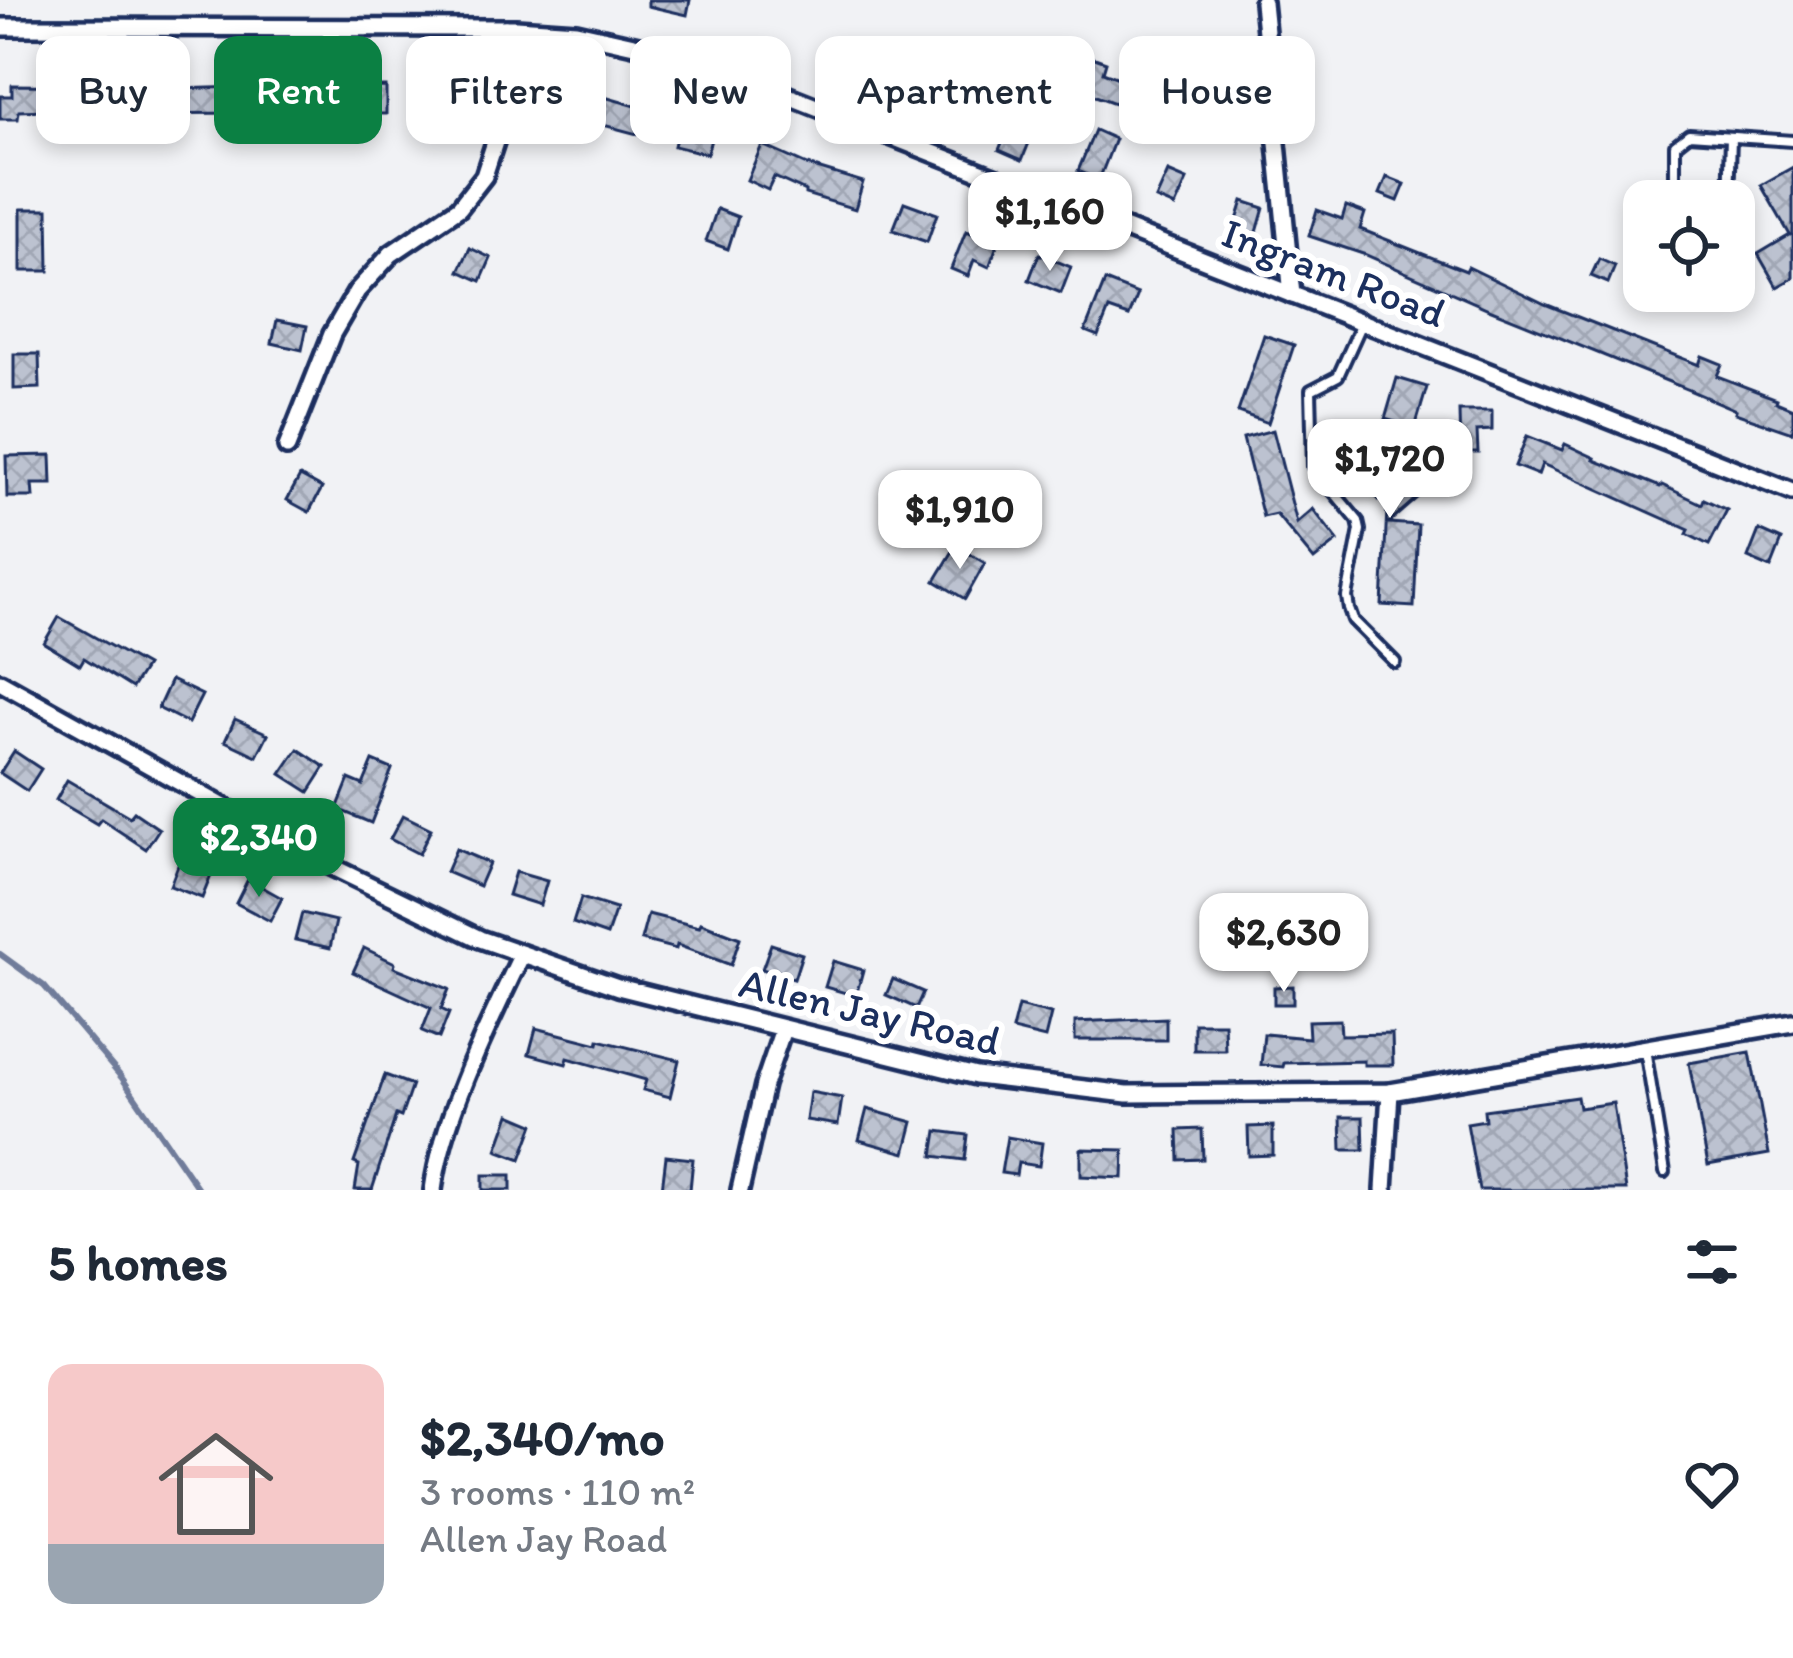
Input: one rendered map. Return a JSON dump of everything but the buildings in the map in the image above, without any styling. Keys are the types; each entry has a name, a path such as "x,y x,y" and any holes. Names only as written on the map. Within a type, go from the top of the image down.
{"street":[{"path":"1263,2 1292,295"},
{"name":"Ingram Road","path":"0,27 506,28 576,32 692,58 1793,492"},
{"path":"287,447 332,334 357,291 391,254 459,208 484,176 496,140 506,28"},
{"name":"Allen Jay Road","path":"0,682 328,865 480,939 618,987 976,1076 1127,1094 1390,1092 1792,1028"},
{"path":"434,1190 437,1162 478,1049 522,954"},
{"path":"740,1190 764,1085 783,1029"},
{"path":"1384,1190 1390,1092"}],"lane":[{"path":"1675,180 1675,145 1689,134 1793,141"},
{"path":"1730,180 1731,137"},
{"path":"1362,322 1338,376 1311,390 1313,467 1358,521 1347,597 1353,620 1395,662"},
{"path":"1645,1049 1665,1172"}],"waterway":[{"path":"0,954 44,986 122,1078 199,1190"}]}
